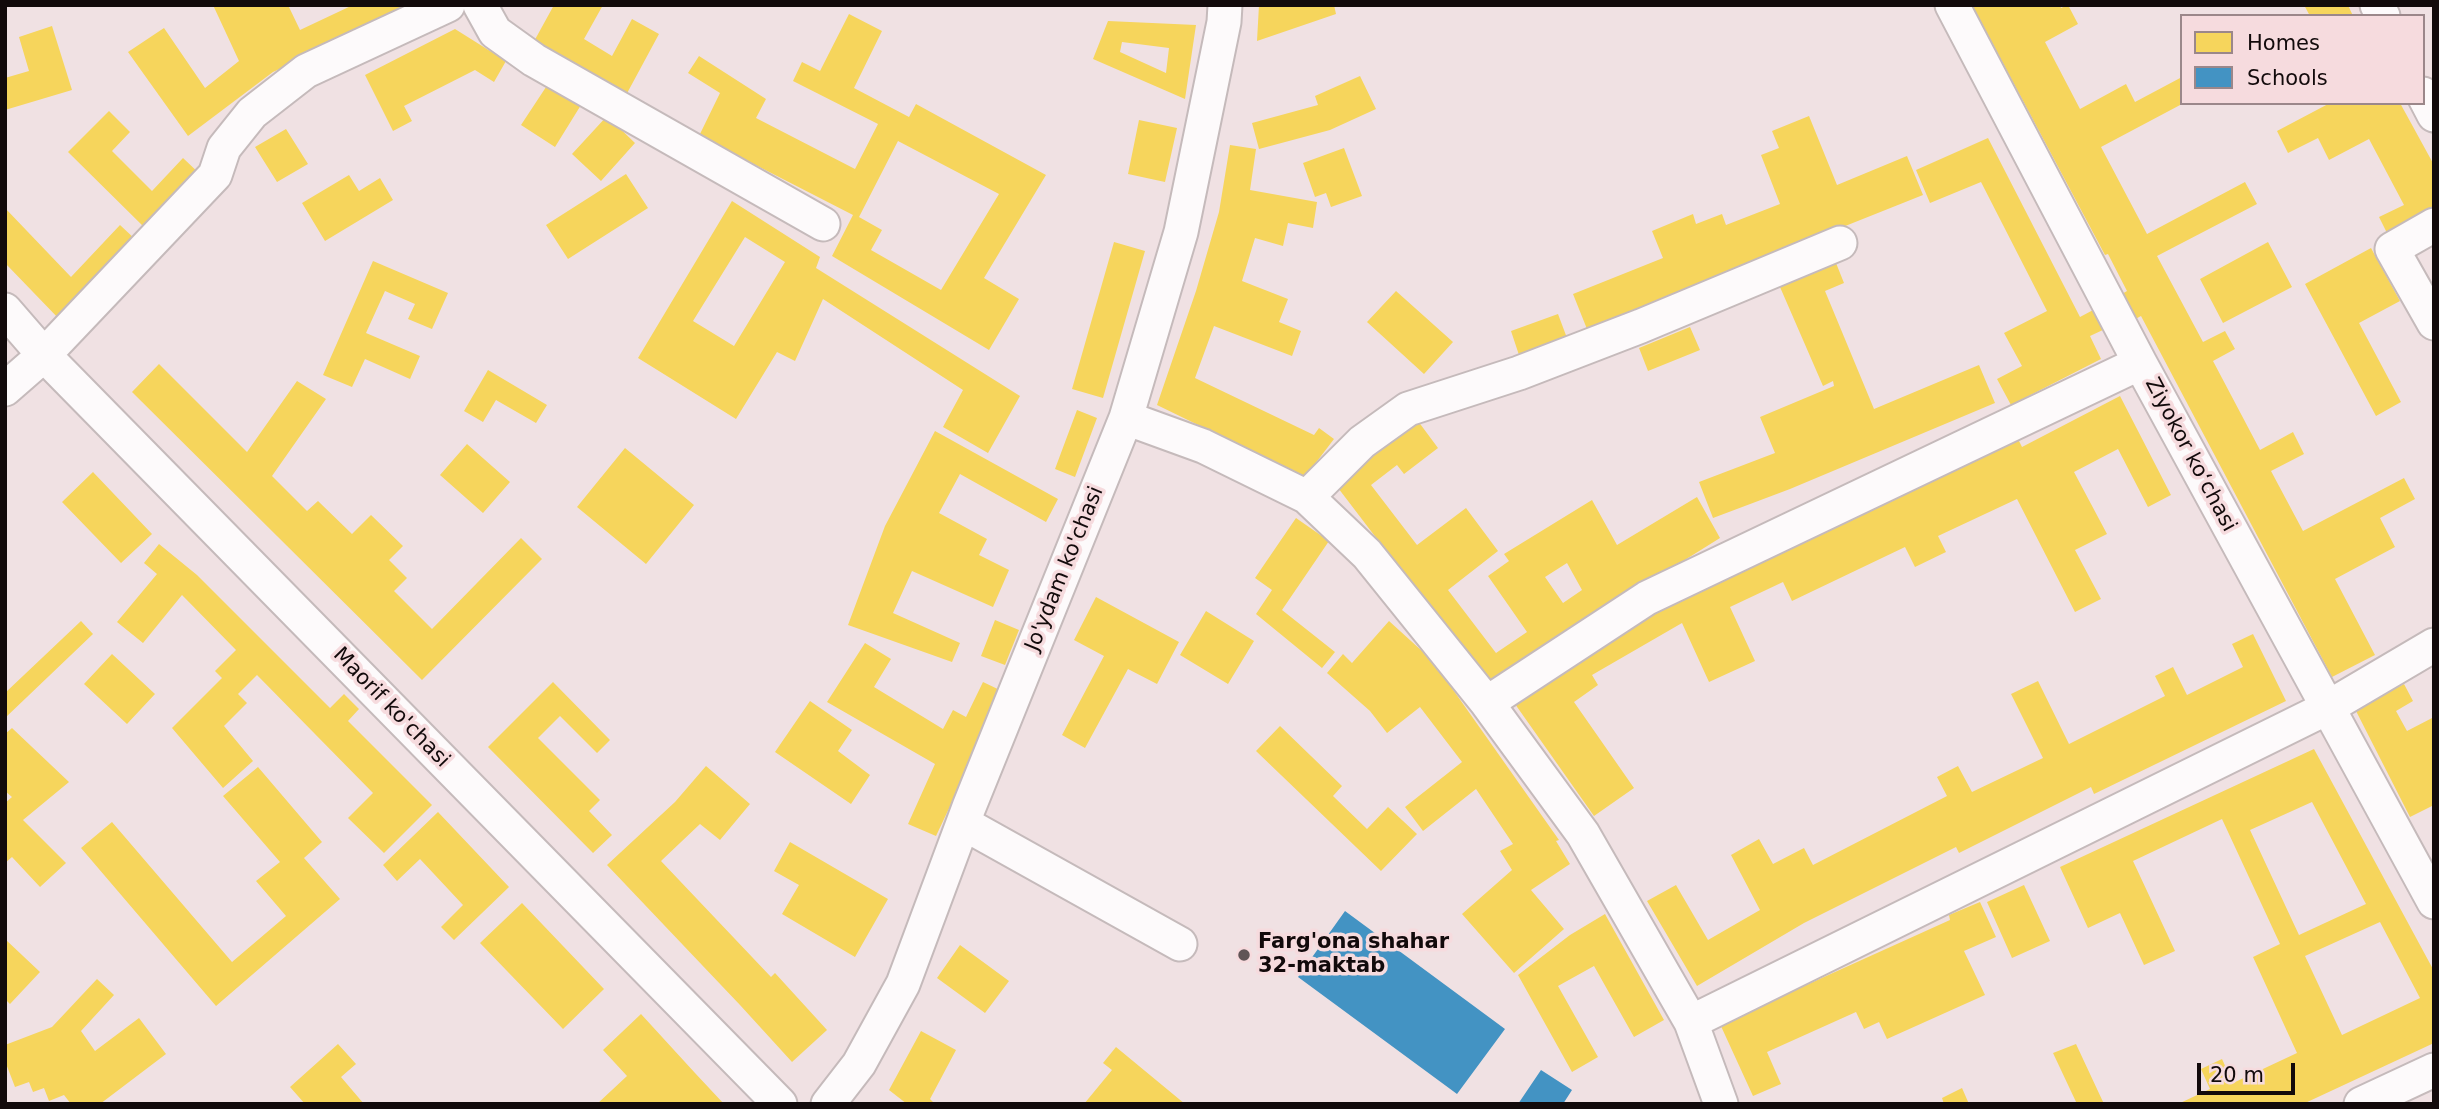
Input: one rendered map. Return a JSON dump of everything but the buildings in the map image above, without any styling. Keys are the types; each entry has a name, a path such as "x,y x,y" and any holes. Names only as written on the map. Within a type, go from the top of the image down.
{"street":[{"path":"5,389 44,355 215,175 224,148 252,113 306,71 449,5"},
{"path":"481,5 495,32 534,60 823,224"},
{"name":"Jo'ydam ko'chasi","path":"828,1104 859,1064 903,984 963,823 1126,418 1181,232 1224,22 1225,5"},
{"name":"Ziyokor koʻchasi","path":"1952,5 2140,363 2434,902"},
{"path":"2425,98 2434,115"},
{"path":"2434,225 2392,249 2434,323"},
{"path":"1307,497 1362,442 1408,409 1519,373 1641,326 1840,243"},
{"name":"Maorif ko'chasi","path":"5,310 44,355 780,1104"},
{"path":"1487,703 1647,598 2140,363"},
{"path":"1126,418 1203,446 1307,497 1367,554 1487,703 1583,834 1691,1022 1721,1104"},
{"path":"1691,1022 2327,708 2434,645"},
{"path":"963,823 1180,944"},
{"path":"2361,1104 2434,1070"}],"place":[{"name":"Farg'ona shahar 32-maktab","path":"1244,955"}]}
